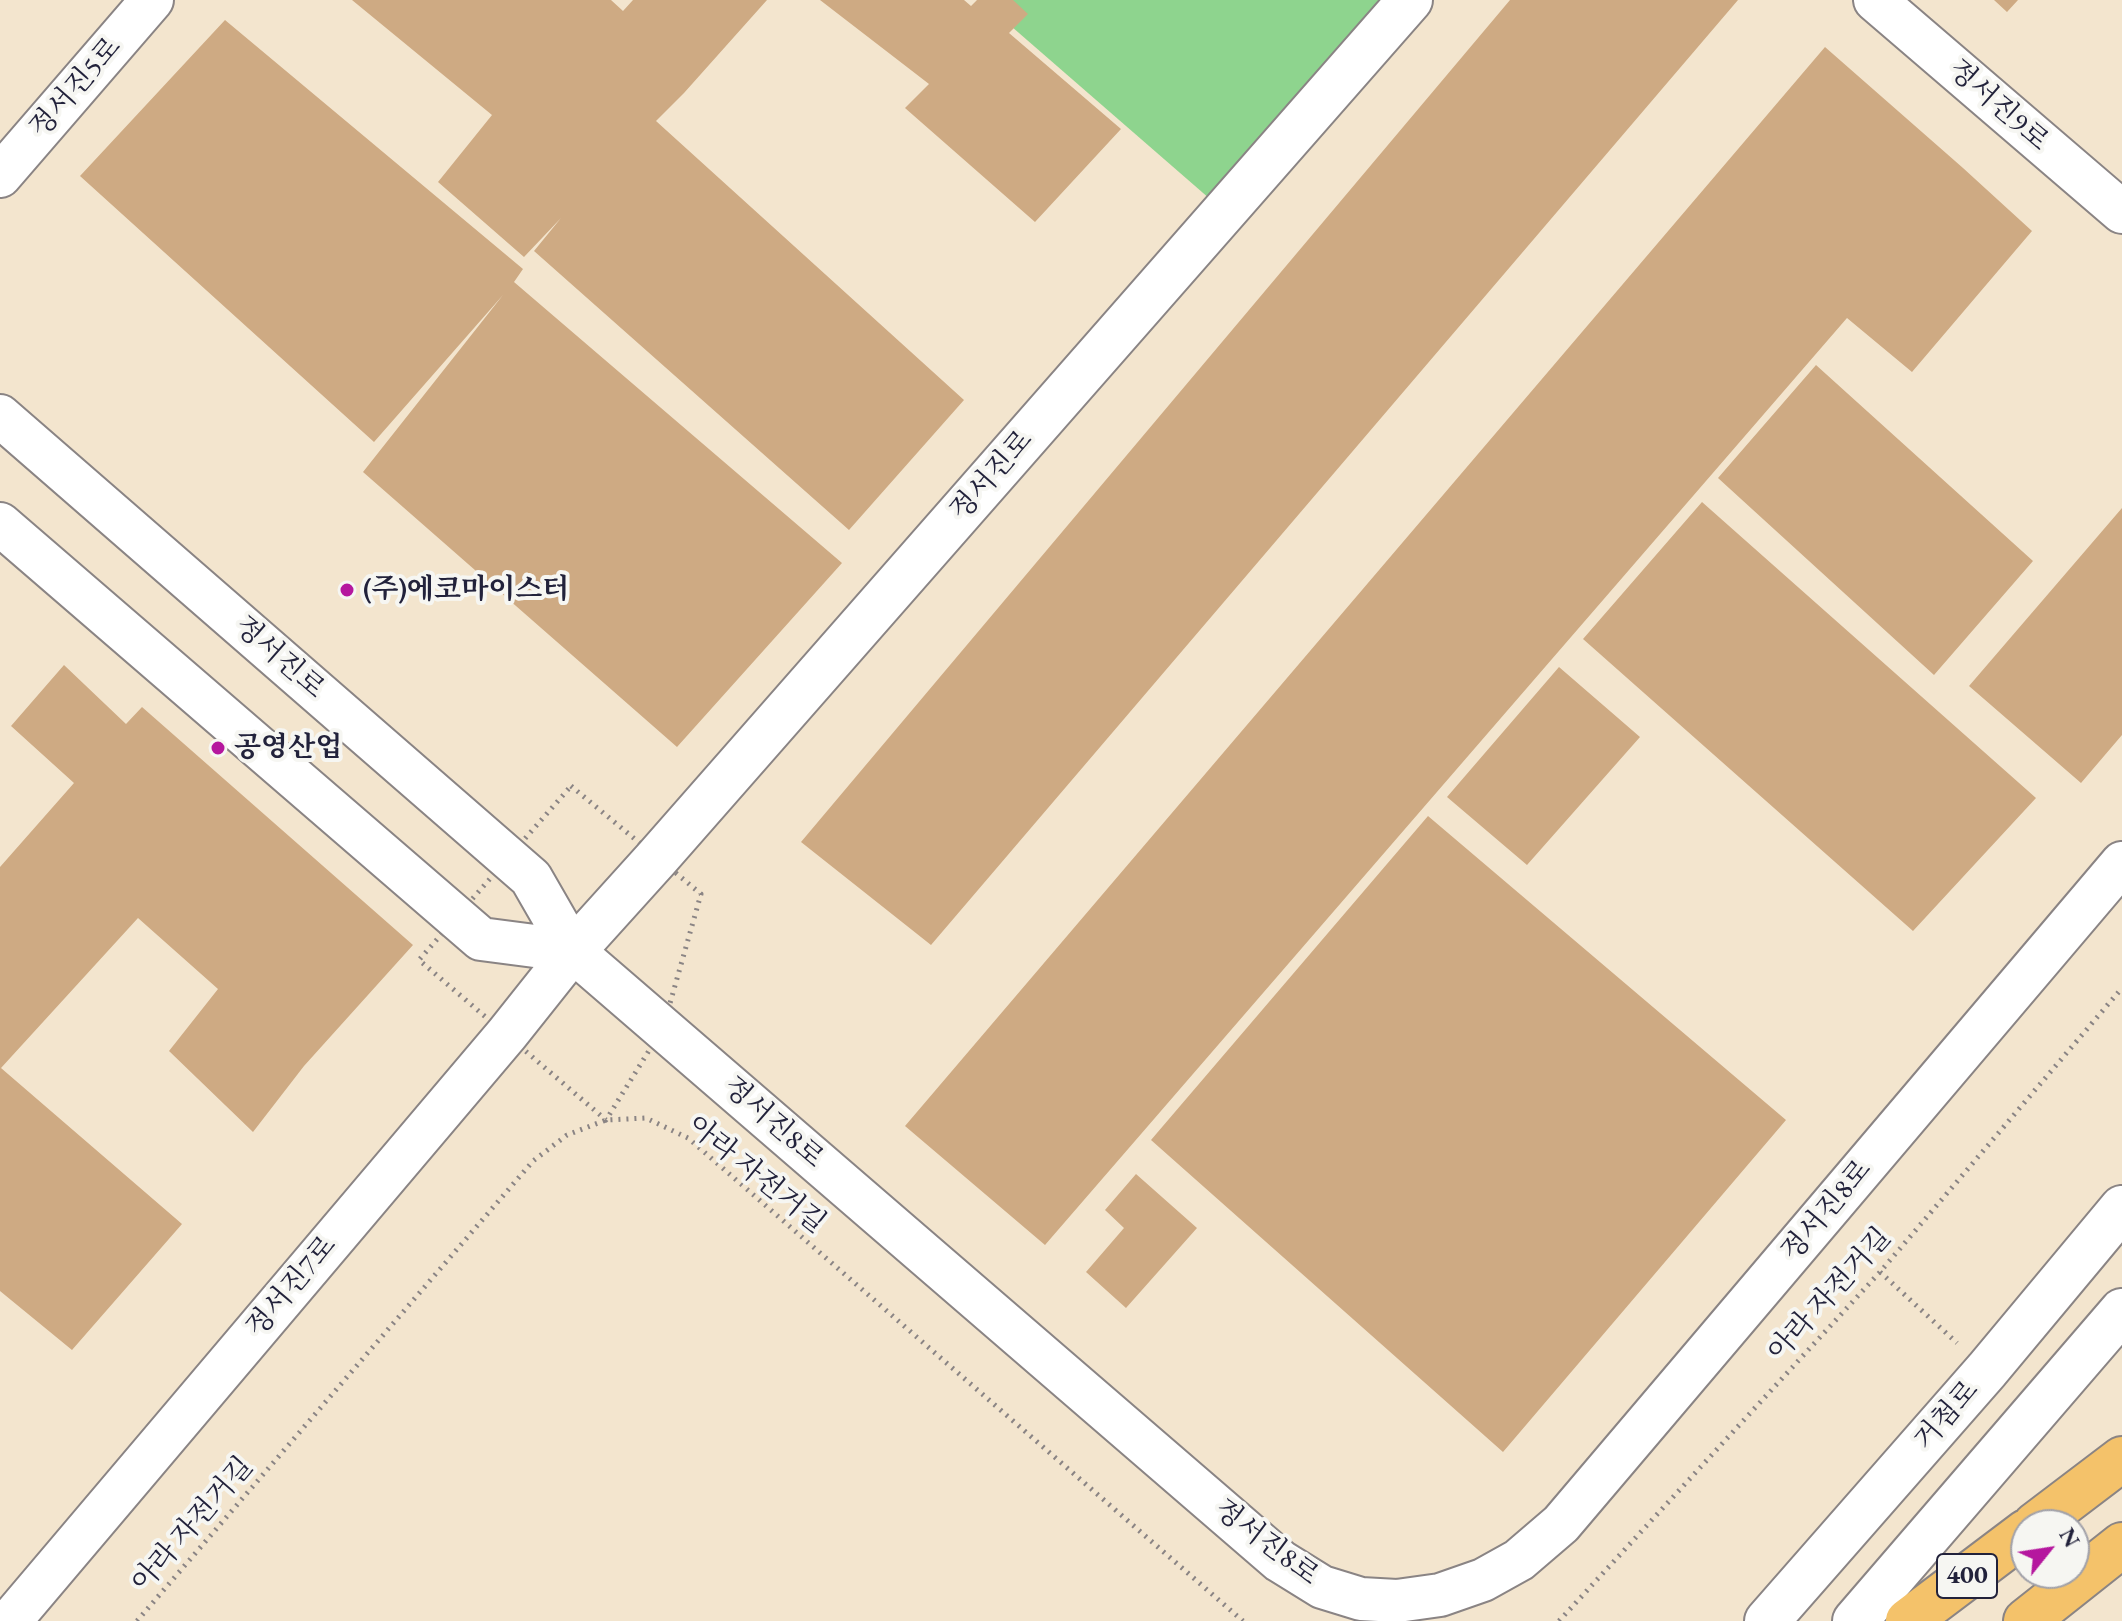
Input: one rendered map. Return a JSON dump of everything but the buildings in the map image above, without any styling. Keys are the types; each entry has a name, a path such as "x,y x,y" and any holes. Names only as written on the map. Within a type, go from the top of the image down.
{"highway":[{"path":"2056,1509 2122,1459"},
{"name":"400","path":"1908,1621 2010,1544"},
{"name":"400","path":"2026,1621 2122,1545"}],"street":[{"name":"정서진5로","path":"0,176 152,0"},
{"name":"정서진로","path":"0,416 531,878 573,951 1410,0"},
{"name":"정서진9로","path":"1875,0 2122,212"},
{"path":"0,524 481,939 573,951"},
{"name":"정서진8로","path":"573,951 1280,1561 1322,1587 1361,1599 1397,1601 1440,1595 1483,1580 1519,1560 1561,1524 2122,863"},
{"name":"정서진7로","path":"10,1621 507,1034 573,951"},
{"name":"거첨로","path":"1767,1621 1987,1370 2122,1208"},
{"path":"1855,1621 2122,1311"}],"path":[{"name":"아라 자전거길","path":"1559,1621 1880,1272 2122,988"},
{"name":"아라 자전거길","path":"137,1621 533,1161 567,1135 606,1120 646,1118 688,1138 1243,1621"},
{"path":"1880,1272 1987,1370"}],"green space":[{"path":"981,0 1386,0 1210,199"}],"place":[{"name":"(주)에코마이스터","path":"347,590"},
{"name":"공영산업","path":"218,748"}]}
